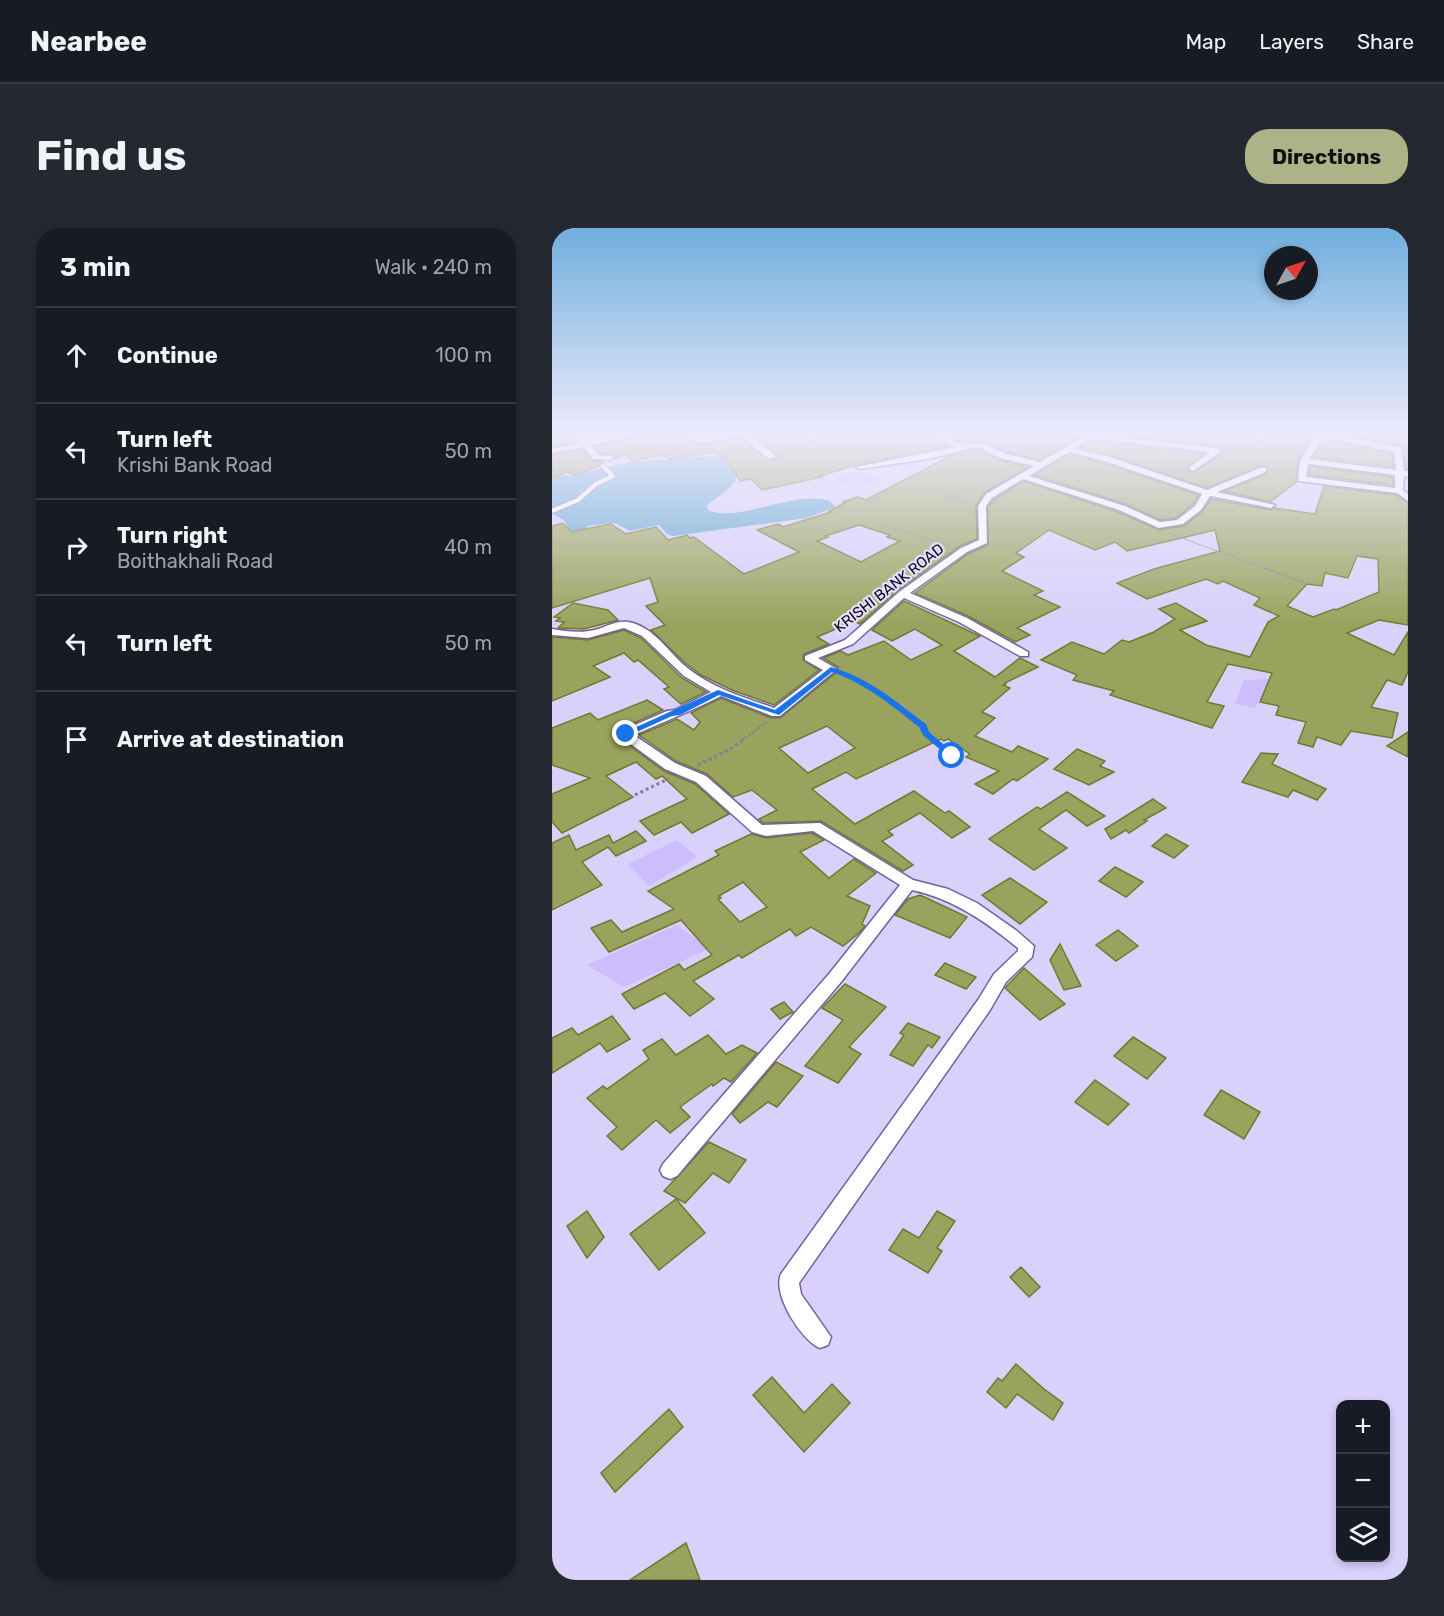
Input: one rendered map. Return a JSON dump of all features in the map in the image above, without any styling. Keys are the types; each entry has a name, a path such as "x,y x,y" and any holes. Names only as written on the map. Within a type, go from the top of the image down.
{"street":[{"path":"982,506 988,497"},
{"path":"1088,497 1122,508 1159,525 1180,522 1198,508 1205,497"},
{"path":"1229,497 1271,505"},
{"name":"KRISHI BANK ROAD","path":"831,669 809,658 849,642 903,594 964,549 984,541 982,506"},
{"path":"903,594 963,620 1024,654"},
{"path":"552,632 579,635 592,634 619,625 634,627 649,636 686,673 718,693 776,713 831,669"},
{"path":"718,693 677,714 671,714 626,734 670,766 686,771 709,785 757,829 766,831 815,826 909,884 936,888 963,902 996,922 1026,946 1026,954 1000,978 984,1005 788,1281 792,1299 820,1337"},
{"path":"670,1170 835,978 909,884"}],"lane":[{"path":"552,511 581,497"}],"path":[{"path":"950,497 982,506"},
{"path":"875,523 964,549"},
{"path":"1159,525 1172,536 1306,582"},
{"path":"831,669 858,679 876,689 923,726 926,733 952,756"},
{"path":"635,795 732,748 760,729 776,713"}],"shaded area":[{"path":"1273,679 1255,708 1235,704 1244,680"},
{"path":"677,840 697,857 649,886 628,864"},
{"path":"677,925 709,949 624,987 587,965"}],"water":[{"path":"552,497 718,497 707,506 708,510 720,513 735,513 800,499 830,501 835,507 807,518 673,536 667,534 659,525 630,531 615,523 587,526 592,534 574,542 565,521 552,513"}],"building":[{"path":"858,497 866,500 872,497 981,497 976,506 977,539 960,546 898,590 860,624 854,621 817,637 829,644 804,654 803,660 819,670 774,705 732,690 701,675 651,630 665,625 646,606 658,602 650,578 552,608 552,526 563,523 571,532 611,524 626,534 656,527 668,540 687,535 690,538 694,537 744,574 799,552 757,530 778,524 783,527 831,512 829,511 845,503 843,502","holes":["859,525 890,535 887,537 900,541 861,562 817,541 828,537 825,536"]},
{"path":"998,497 1072,497 1118,512 1159,530 1184,526 1202,512 1211,499 1271,510 1274,508 1315,514 1320,497 1399,497 1408,503 1408,625 1379,620 1347,633 1394,655 1408,632 1408,672 1402,685 1387,680 1371,707 1398,713 1392,738 1351,731 1341,745 1317,737 1313,747 1298,743 1306,722 1276,715 1279,706 1260,702 1272,673 1228,664 1207,702 1224,706 1212,728 1110,695 1114,691 1073,680 1077,675 1041,660 1072,642 1104,654 1122,640 1129,642 1154,632 1175,619 1159,609 1176,603 1207,621 1180,630 1206,645 1250,657 1268,622 1279,616 1254,605 1260,598 1223,581 1218,584 1206,579 1147,599 1117,583 1154,569 1220,551 1215,530 1127,551 1115,542 1095,550 1049,530 1016,553 1024,557 1002,571 1043,591 1034,595 1060,607 1017,628 1030,635 1015,642 968,616 915,593 968,554 988,545 988,507","holes":["1357,556 1378,559 1379,592 1313,617 1287,606 1307,584 1322,586 1325,573 1348,578"]},
{"path":"1104,497 1198,497 1176,518 1160,520 1126,504"},
{"path":"1249,497 1276,497 1270,502"},
{"path":"904,601 980,636 954,651 995,677 1020,658 1038,667 1003,685 1010,688 982,712 995,718 975,736 1012,752 1018,746 1048,759 1017,781 1013,779 993,794 975,784 999,771 966,757 970,754 948,739 944,741 941,739 856,779 846,772 812,789 855,824 914,791 945,813 949,811 970,827 952,838 920,813 888,831 893,835 882,841 913,865 903,871 821,821 763,823 759,819 777,810 752,790 733,797 707,774 676,761 639,735 677,719 694,730 700,722 691,713 721,698 771,718 780,718 838,671 838,667 823,658 841,651 848,655 884,641 911,660 942,645 915,629 892,641 872,630","holes":["827,726 855,748 808,773 779,748"]},
{"path":"573,603 608,610 618,620 584,629 558,628 564,622 556,621 560,618 554,617"},
{"path":"624,630 641,638 682,678 706,692 681,704 664,689 669,687 638,660 634,662 624,653 593,666 610,677 552,701 552,637 588,640"},
{"path":"647,700 663,710 620,729 617,733 619,738 664,771 695,784 729,814 692,833 681,822 654,835 640,821 687,799 662,776 656,779 636,762 606,776 633,797 562,833 552,822 552,794 590,778 552,765 552,728 590,713 598,720"},
{"path":"1408,732 1408,757 1387,746"},
{"path":"1077,749 1105,761 1100,766 1114,772 1089,785 1054,769"},
{"path":"1261,753 1278,754 1272,764 1326,789 1317,800 1293,790 1288,797 1242,782"},
{"path":"1067,792 1105,816 1087,826 1066,810 1039,829 1067,848 1034,870 989,839 1037,807 1041,809"},
{"path":"1153,799 1166,808 1144,820 1147,821 1129,833 1126,830 1111,839 1105,829"},
{"path":"636,831 646,841 616,856 608,847 582,862 602,885 552,910 552,843 569,835 576,850 609,835 613,843"},
{"path":"812,833 824,840 800,852 829,878 854,859 876,873 847,896 870,906 862,924 865,926 843,946 811,927 796,936 790,929 742,958 739,955 693,981 714,999 690,1016 665,993 634,1009 622,994 679,964 684,970 712,955 681,920 609,952 591,928 611,920 622,932 674,909 648,891 719,855 715,851 751,834 766,838","holes":["743,882 767,907 740,922 718,899 721,898 719,896"]},
{"path":"1166,834 1188,846 1174,858 1152,846"},
{"path":"1115,867 1143,882 1126,897 1099,881"},
{"path":"1010,878 1047,902 1020,924 982,895"},
{"path":"920,895 967,917 950,938 895,915 908,899"},
{"path":"1118,930 1138,946 1116,961 1096,945"},
{"path":"1060,944 1081,986 1064,990 1050,960"},
{"path":"945,963 976,977 966,989 935,975"},
{"path":"1024,968 1065,1004 1040,1020 1005,988"},
{"path":"845,984 886,1007 849,1047 861,1054 838,1083 805,1066 843,1020 822,1008"},
{"path":"784,1002 793,1012 780,1019 771,1009"},
{"path":"612,1016 630,1039 607,1052 600,1043 552,1073 552,1038 572,1028 578,1035"},
{"path":"908,1023 940,1037 932,1048 928,1045 913,1066 890,1055 904,1035 900,1033"},
{"path":"708,1035 726,1054 742,1045 757,1053 731,1082 724,1078 680,1107 690,1117 670,1133 656,1120 622,1150 607,1136 617,1127 587,1098 603,1086 607,1089 649,1059 643,1050 662,1039 676,1055"},
{"path":"1133,1037 1166,1058 1147,1079 1114,1056"},
{"path":"776,1062 803,1076 777,1107 768,1102 740,1123 732,1114"},
{"path":"1095,1080 1129,1104 1108,1125 1075,1102"},
{"path":"1221,1090 1260,1112 1244,1139 1204,1115"},
{"path":"709,1142 746,1160 729,1183 713,1173 685,1203 664,1191"},
{"path":"676,1199 705,1233 659,1270 630,1234"},
{"path":"587,1211 604,1237 587,1258 567,1226"},
{"path":"937,1211 955,1221 937,1248 942,1251 928,1273 889,1250 903,1229 919,1238"},
{"path":"1021,1267 1040,1287 1029,1297 1010,1277"},
{"path":"1016,1364 1063,1403 1053,1420 1017,1394 1006,1408 987,1392 998,1378 1002,1381"},
{"path":"772,1377 804,1413 832,1384 850,1403 804,1452 753,1395"},
{"path":"669,1409 683,1427 615,1492 601,1473"},
{"path":"686,1543 700,1580 630,1580"}],"route":[{"path":"626,734 671,714 677,714 718,693 776,713 831,669 858,679 876,689 923,726 926,733 952,756"}]}
